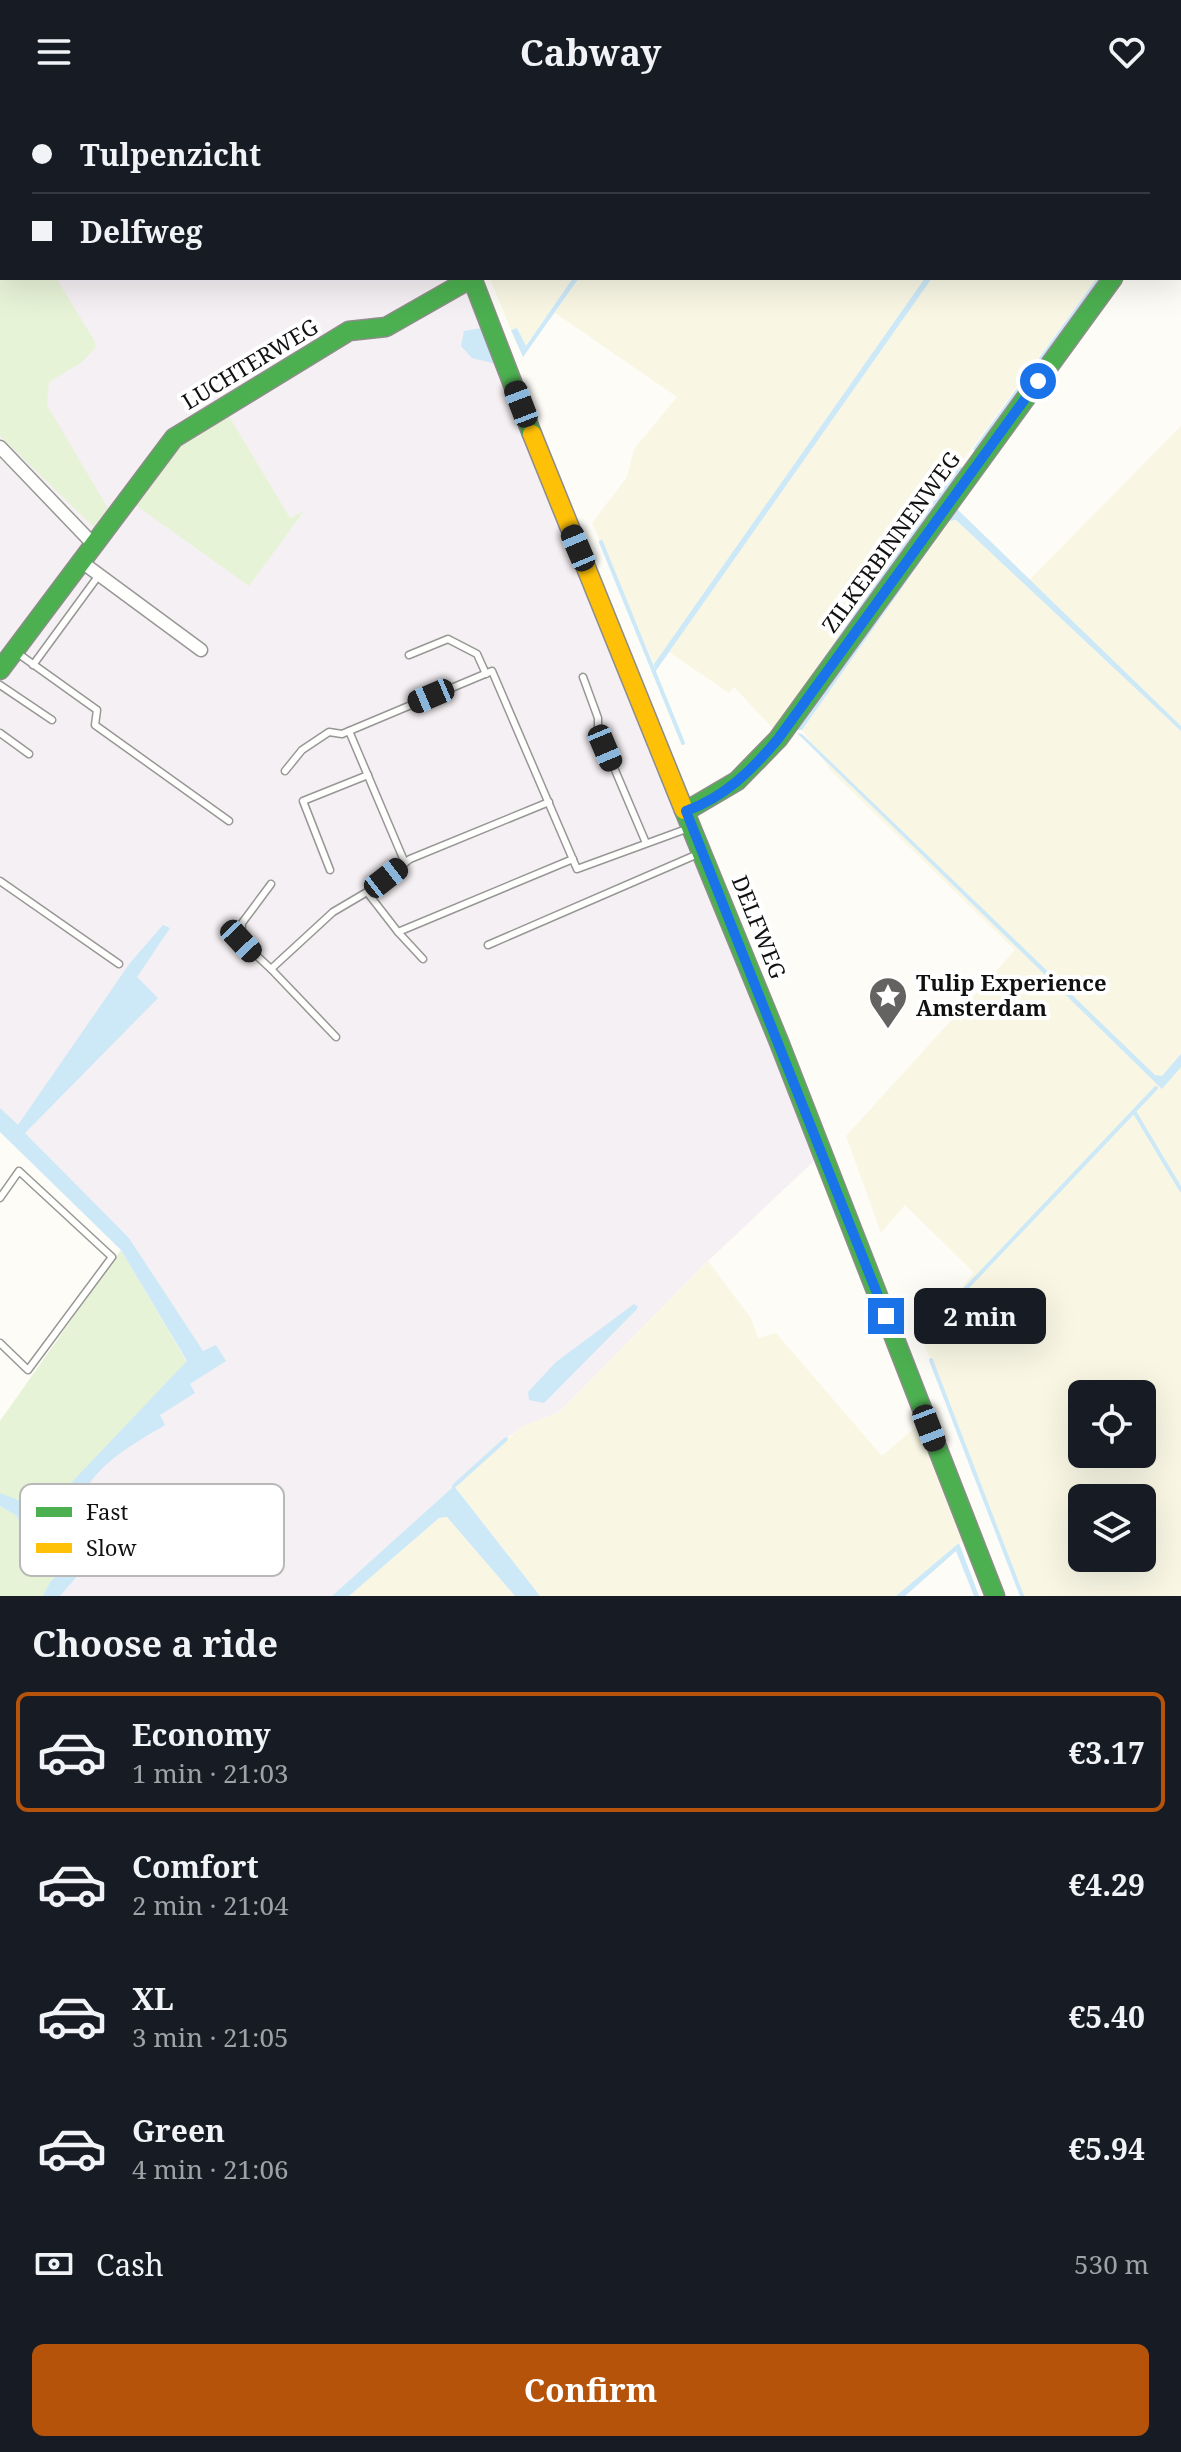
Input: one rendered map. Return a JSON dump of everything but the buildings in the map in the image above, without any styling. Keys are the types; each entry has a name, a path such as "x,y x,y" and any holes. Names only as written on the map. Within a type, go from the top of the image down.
{"main road":[{"name":"LUCHTERWEG","path":"0,670 79,560 94,545 174,438 349,331 386,327 468,280"},
{"name":"DELFWEG","path":"473,280 553,489 703,852 995,1596"},
{"name":"ZILKERBINNENWEG","path":"689,819 752,769 778,739 1112,280"}],"street":[{"path":"0,447 94,545"},
{"path":"79,560 201,650"}],"lane":[{"path":"33,665 99,575"},
{"path":"409,655 448,639 477,654 486,674"},
{"path":"14,651 97,710 95,725 229,821"},
{"path":"285,771 314,739 329,732 349,731 492,671 577,869 646,843 689,819"},
{"path":"583,677 598,718 598,730 646,843"},
{"path":"0,685 52,720"},
{"path":"349,731 405,863"},
{"path":"0,733 29,754"},
{"path":"330,870 303,801 368,775"},
{"path":"271,969 333,912 367,892 405,863 549,802"},
{"path":"488,945 703,852"},
{"path":"398,932 573,859"},
{"path":"0,881 119,964"},
{"path":"271,884 242,923 241,941 336,1037"},
{"path":"367,892 423,959"},
{"path":"0,1198 19,1171 112,1257 28,1370 0,1343"}],"shaded area":[{"path":"0,280 463,280 815,1160 708,1261 558,1413 523,1426 506,1439 332,1596 60,1596 77,1576 284,1576 284,1484 88,1484 117,1453 164,1425 160,1416 189,1384 225,1361 203,1352 129,1238 0,1108"},
{"path":"491,280 572,280 525,347 518,328 511,330"},
{"path":"578,280 924,280 654,664 592,523 627,477 634,449 677,397 555,313"},
{"path":"931,280 1096,280 898,549 776,732 734,687 729,693 669,652"},
{"path":"1181,426 1181,1596 1023,1596 921,1336 974,1273 905,1205 881,1233 846,1136 1015,950 831,771 802,730 949,521 956,520 1161,712 1029,580"},
{"path":"708,1261 751,1318 758,1338 776,1333 882,1456 917,1426 962,1541 896,1596 540,1596 454,1486 523,1426 558,1413"},
{"path":"447,1517 515,1596 349,1596 439,1518"}],"green space":[{"path":"0,280 57,280 96,347 82,362 49,382 47,405 110,512 97,530 0,436"},
{"path":"227,413 290,518 304,511 249,586 134,504 178,442"},
{"path":"121,1250 187,1362 70,1484 20,1484 20,1499 0,1500 0,1421"},
{"path":"0,1506 17,1516 20,1522 20,1576 56,1576 43,1596 0,1596"}],"water":[{"path":"572,280 578,280 523,357 511,330 517,328 526,346"},
{"path":"924,280 931,280 655,672 654,664"},
{"path":"1096,280 1103,280 975,451 973,449"},
{"path":"482,328 496,364 472,358 461,346 464,331"},
{"path":"959,465 963,469 809,682 808,680"},
{"path":"956,508 1181,726 1181,731 956,520 949,521 802,730 795,730"},
{"path":"797,733 802,734 1155,1075 1162,1076 1181,1054 1181,1067 1162,1089"},
{"path":"163,925 170,928 137,977 158,998 25,1133 129,1238 203,1351 216,1345 226,1361 190,1384 195,1393 160,1415 165,1425 107,1464 89,1484 70,1484 187,1361 121,1250 0,1132 0,1108 18,1125 130,963"},
{"path":"634,1304 638,1307 636,1310 544,1403 529,1400 528,1392 556,1362"},
{"path":"454,1486 540,1596 515,1596 447,1517 439,1518 349,1596 332,1596"},
{"path":"0,1493 18,1500 20,1524 17,1516 0,1506"},
{"path":"959,1543 979,1596 974,1596 956,1551 905,1596 896,1596"},
{"path":"56,1576 77,1576 60,1596 43,1596"}],"waterway":[{"path":"601,542 683,743"},
{"path":"921,1336 1156,1088"},
{"path":"1135,1113 1181,1190"},
{"path":"931,1360 1022,1596"},
{"path":"454,1486 506,1439"}],"traffic: fast":[{"path":"0,670 174,438 349,331 386,327 468,280"},
{"path":"473,280 532,434"},
{"path":"686,811 737,781 778,739 1112,280"},
{"path":"684,810 779,1042 995,1596"}],"traffic: slow":[{"path":"532,434 684,810"}],"place":[{"name":"Tulip Experience Amsterdam","path":"888,1030"}],"route":[{"path":"886,1316 686,811 719,796 752,769 778,739 1038,381"}]}
